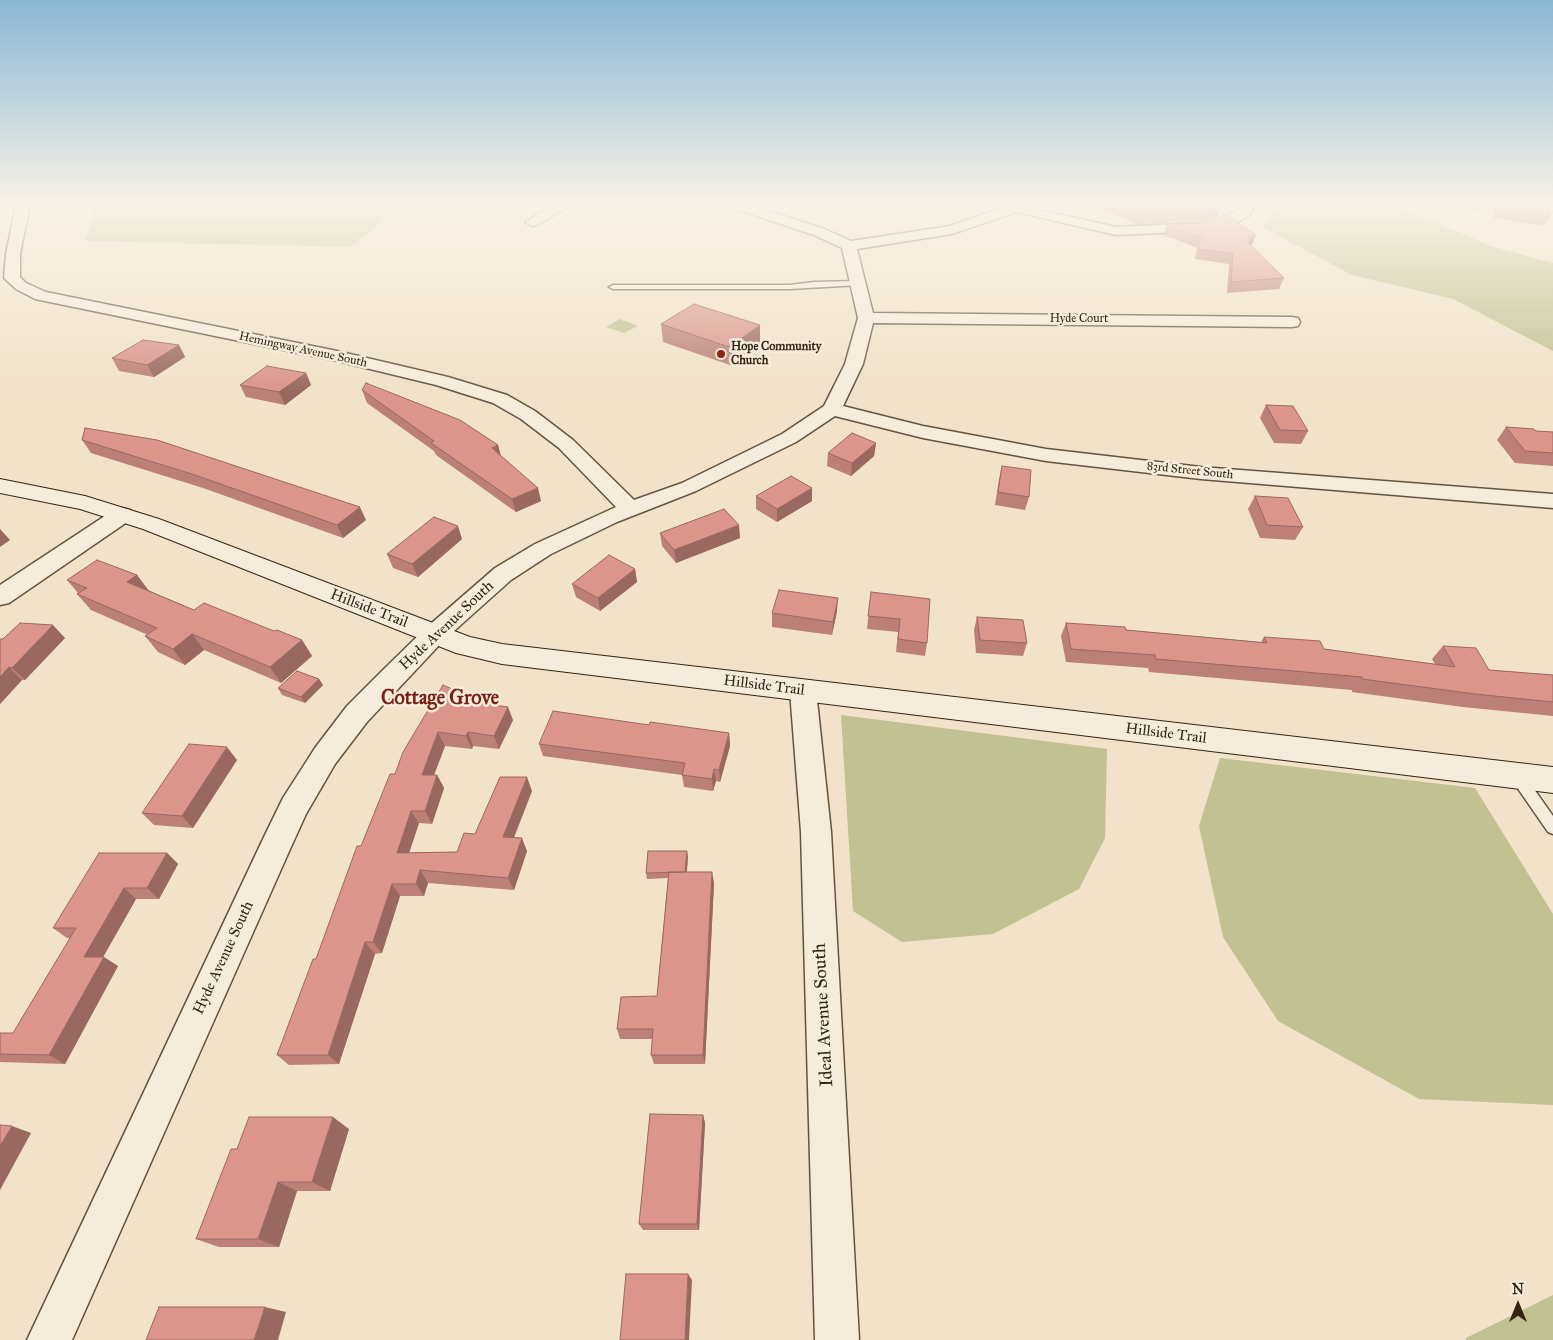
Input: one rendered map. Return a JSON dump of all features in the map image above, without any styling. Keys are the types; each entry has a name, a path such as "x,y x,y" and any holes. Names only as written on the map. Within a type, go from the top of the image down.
{"street":[{"name":"Hemingway Avenue South","path":"12,268 12,278 41,296 337,356 442,381 500,399 528,415 566,444 631,509"},
{"name":"Hyde Avenue South","path":"50,1340 294,807 325,756 357,714 435,634 503,574 543,549 609,517 689,487 789,438 832,409 854,364 866,318 854,268"},
{"name":"Hyde Court","path":"866,318 1292,322"},
{"name":"83rd Street South","path":"832,409 924,432 1046,455 1201,473 1553,501"},
{"name":"Hillside Trail","path":"0,486 85,503 151,524 465,646 502,654 1553,780"},
{"path":"0,597 122,515"},
{"name":"Ideal Avenue South","path":"803,691 816,832 838,1340"}],"lane":[{"path":"613,287 790,287 814,284 857,283"},
{"path":"1518,776 1553,828"}],"green space":[{"path":"1338,268 1553,268 1553,351 1453,299 1352,275"},
{"path":"620,319 638,326 624,333 606,327"},
{"path":"841,715 1107,749 1105,838 1079,889 993,934 902,942 853,911"},
{"path":"1220,758 1475,788 1553,914 1553,1105 1419,1099 1278,1021 1223,937 1199,826"},
{"path":"1553,1295 1553,1340 1466,1340 1466,1338"}],"building":[{"path":"1232,268 1273,268 1284,278 1231,282"},
{"path":"694,304 760,325 729,347 661,324"},
{"path":"143,340 179,345 147,365 112,358"},
{"path":"267,366 306,373 279,392 240,385"},
{"path":"366,383 460,420 498,445 492,448 538,488 512,499 431,443 434,441 362,390"},
{"path":"1266,405 1293,406 1308,431 1280,430"},
{"path":"1506,427 1553,432 1553,453 1525,451"},
{"path":"85,428 157,440 360,507 337,525 195,475 82,440"},
{"path":"852,433 876,443 852,463 828,453"},
{"path":"1002,466 1031,470 1029,497 998,492"},
{"path":"791,476 812,488 777,509 756,496"},
{"path":"1255,496 1288,498 1303,527 1267,525"},
{"path":"724,509 739,525 674,550 660,533"},
{"path":"434,517 458,526 412,564 387,554"},
{"path":"609,555 635,569 598,598 572,584"},
{"path":"97,560 137,575 127,582 194,610 204,603 302,640 270,667 192,634 173,649 145,636 157,628 77,594 87,588 67,580"},
{"path":"779,590 838,598 833,622 772,613"},
{"path":"871,592 930,599 927,643 898,639 900,619 868,616"},
{"path":"977,617 1023,620 1027,643 980,640"},
{"path":"20,623 53,625 12,668 9,667 0,677 0,639 3,639"},
{"path":"1066,623 1125,627 1126,630 1267,643 1264,637 1320,641 1324,649 1455,667 1443,646 1476,648 1489,670 1553,675 1553,702 1475,694 1362,679 1362,677 1156,659 1155,655 1071,649"},
{"path":"297,671 319,679 301,697 278,688"},
{"path":"443,685 454,690 450,699 508,707 494,736 468,732 466,736 438,732 422,775 437,775 425,811 411,811 397,853 457,852 464,833 475,834 500,777 527,777 503,837 522,838 508,878 420,870 416,884 392,884 373,942 365,942 328,1055 277,1055 313,959 316,959 357,846 361,846 390,774 395,774 403,752"},
{"path":"553,711 649,725 650,722 729,733 719,770 714,769 712,779 682,775 685,763 539,744"},
{"path":"189,744 227,747 182,816 142,813"},
{"path":"648,851 687,851 685,872 646,873"},
{"path":"99,853 167,853 147,888 124,888 84,957 104,957 49,1055 0,1054 0,1033 13,1033 76,928 53,928"},
{"path":"669,872 712,872 703,1055 651,1055 653,1029 617,1029 621,997 657,996"},
{"path":"650,1114 703,1115 697,1224 639,1224"},
{"path":"249,1117 333,1117 312,1182 278,1182 258,1239 196,1239 231,1149 237,1149"},
{"path":"0,1125 12,1126 0,1146"},
{"path":"626,1274 688,1274 685,1340 620,1340"},
{"path":"159,1307 265,1307 254,1340 146,1340"}],"place":[{"name":"Hope Community Church","path":"721,354"}],"district":[{"name":"Cottage Grove","path":"440,699"}]}
